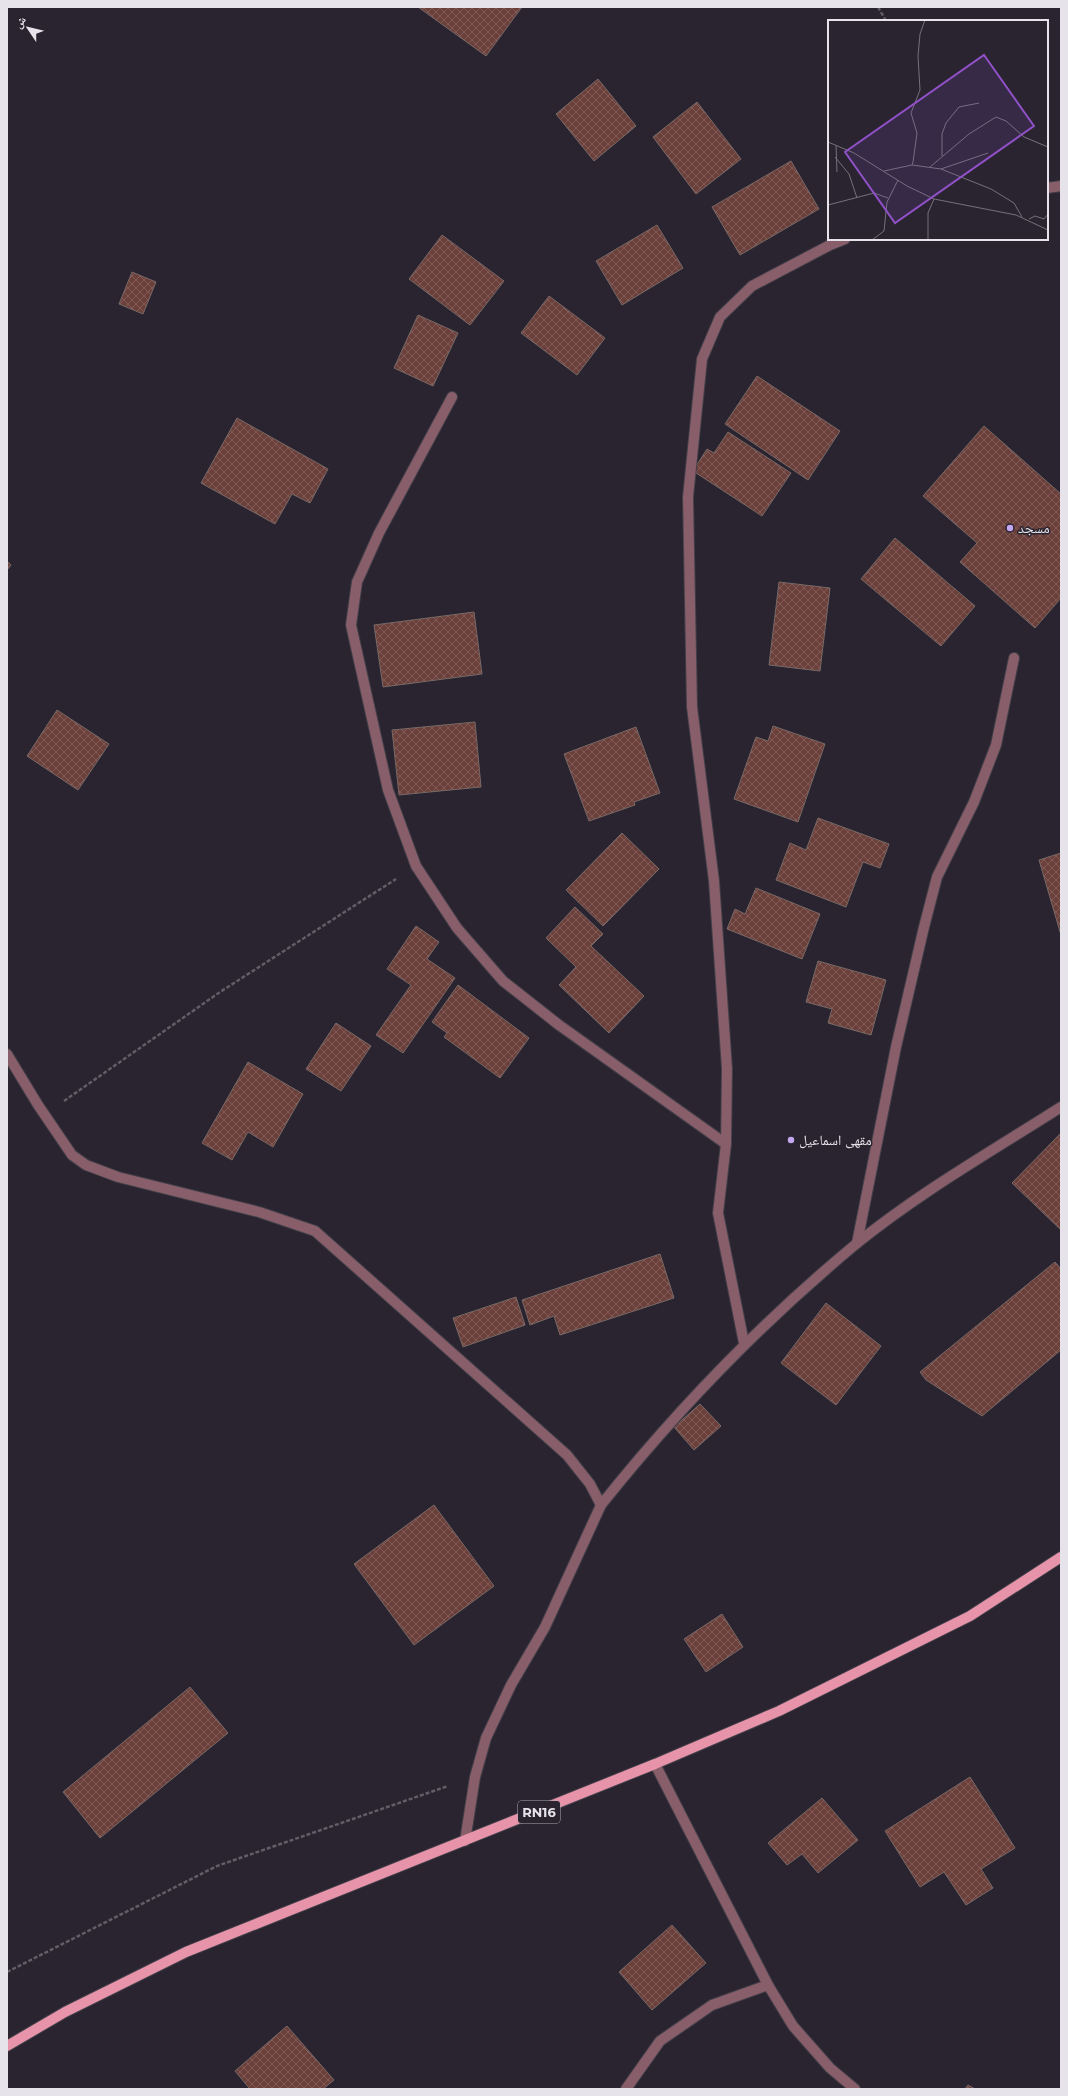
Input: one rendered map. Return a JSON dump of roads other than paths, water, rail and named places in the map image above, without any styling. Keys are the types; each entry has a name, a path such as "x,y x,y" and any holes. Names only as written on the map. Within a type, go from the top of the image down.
{"main road":[{"name":"RN16","path":"7,2046 65,2012 186,1952 656,1764 779,1711 970,1616 1061,1557"}],"street":[{"path":"1048,188 1061,186"},
{"path":"744,1343 718,1214 726,1144 728,1069 714,881 692,707 688,497 702,358 720,317 752,286 830,244 842,240"},
{"path":"452,397 379,533 357,582 351,625 388,790 416,866 457,928 503,981 559,1025 726,1144"},
{"path":"857,1243 896,1048 937,877 974,802 996,745 1014,658"},
{"path":"7,1054 44,1115 72,1155 86,1165 118,1177 260,1212 315,1231 567,1455 590,1484 600,1505"},
{"path":"464,1841 475,1777 486,1738 511,1685 544,1627 600,1505 646,1449 744,1343 857,1243 933,1188 1061,1107"},
{"path":"656,1764 768,1985 793,2026 830,2068 855,2089"},
{"path":"626,2089 660,2041 712,2004 768,1985"}],"place":[{"name":"مسجد","path":"1010,528"},
{"name":"مقهى اسماعيل","path":"791,1140"}]}
